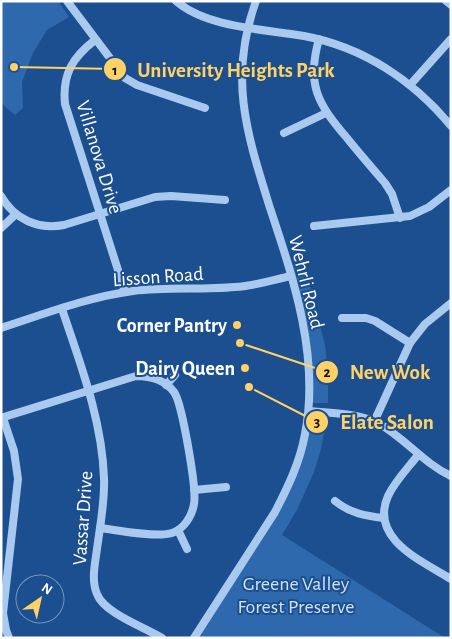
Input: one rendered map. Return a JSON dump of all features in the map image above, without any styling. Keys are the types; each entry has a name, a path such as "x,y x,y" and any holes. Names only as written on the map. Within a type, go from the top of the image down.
{"street":[{"path":"67,1 120,73 130,82 205,108"},
{"path":"176,1 207,19 319,39 368,58 410,85 451,126"},
{"name":"Wehrli Road","path":"194,638 275,512 286,491 301,450 309,411 310,376 308,353 291,276 247,130 243,108 242,71 245,44 256,1"},
{"path":"446,1 451,6"},
{"path":"319,39 314,56 314,76 319,100 326,113 385,183 392,194 400,218"},
{"path":"410,85 451,39"},
{"name":"Villanova Drive","path":"95,40 72,62 65,81 64,96 66,109 125,292"},
{"path":"284,133 326,113"},
{"path":"314,226 414,215 425,210 451,190"},
{"path":"1,196 16,214 27,221 48,227 64,225 163,196 225,200"},
{"path":"1,228 16,214"},
{"name":"Lisson Road","path":"1,328 96,298 125,292 164,288 250,286 291,276"},
{"path":"374,422 410,343 425,324 451,303"},
{"name":"Vassar Drive","path":"62,309 89,390 103,470 103,504 94,583 103,605 162,638"},
{"path":"342,318 366,318 375,321 410,343"},
{"path":"166,385 175,375"},
{"path":"9,638 3,614 3,597 18,479 14,451 2,418 136,376 154,378 175,393 180,406 194,490 194,506 185,524 178,530 168,534 100,528"},
{"path":"309,411 346,414 374,422 391,432 438,470 451,476"},
{"path":"418,455 392,488 386,503 384,518 388,531 395,542 451,579"},
{"path":"194,490 226,487"},
{"path":"335,501 352,512 384,518"},
{"path":"178,530 187,549"}],"green space":[{"path":"1,1 58,1 69,17 47,30 33,53 22,82 23,108 15,115 1,103"},
{"path":"304,263 325,345 328,371 328,403 310,403 310,377 288,266"},
{"name":"Greene Valley Forest Preserve","path":"308,416 327,420 320,453 314,472 297,510 282,535 445,638 194,638 286,491"}],"place":[{"name":"University Heights Park","path":"14,67"},
{"name":"Corner Pantry","path":"237,325"},
{"name":"New Wok","path":"240,343"},
{"name":"Dairy Queen","path":"245,368"},
{"name":"Elate Salon","path":"249,387"}]}
